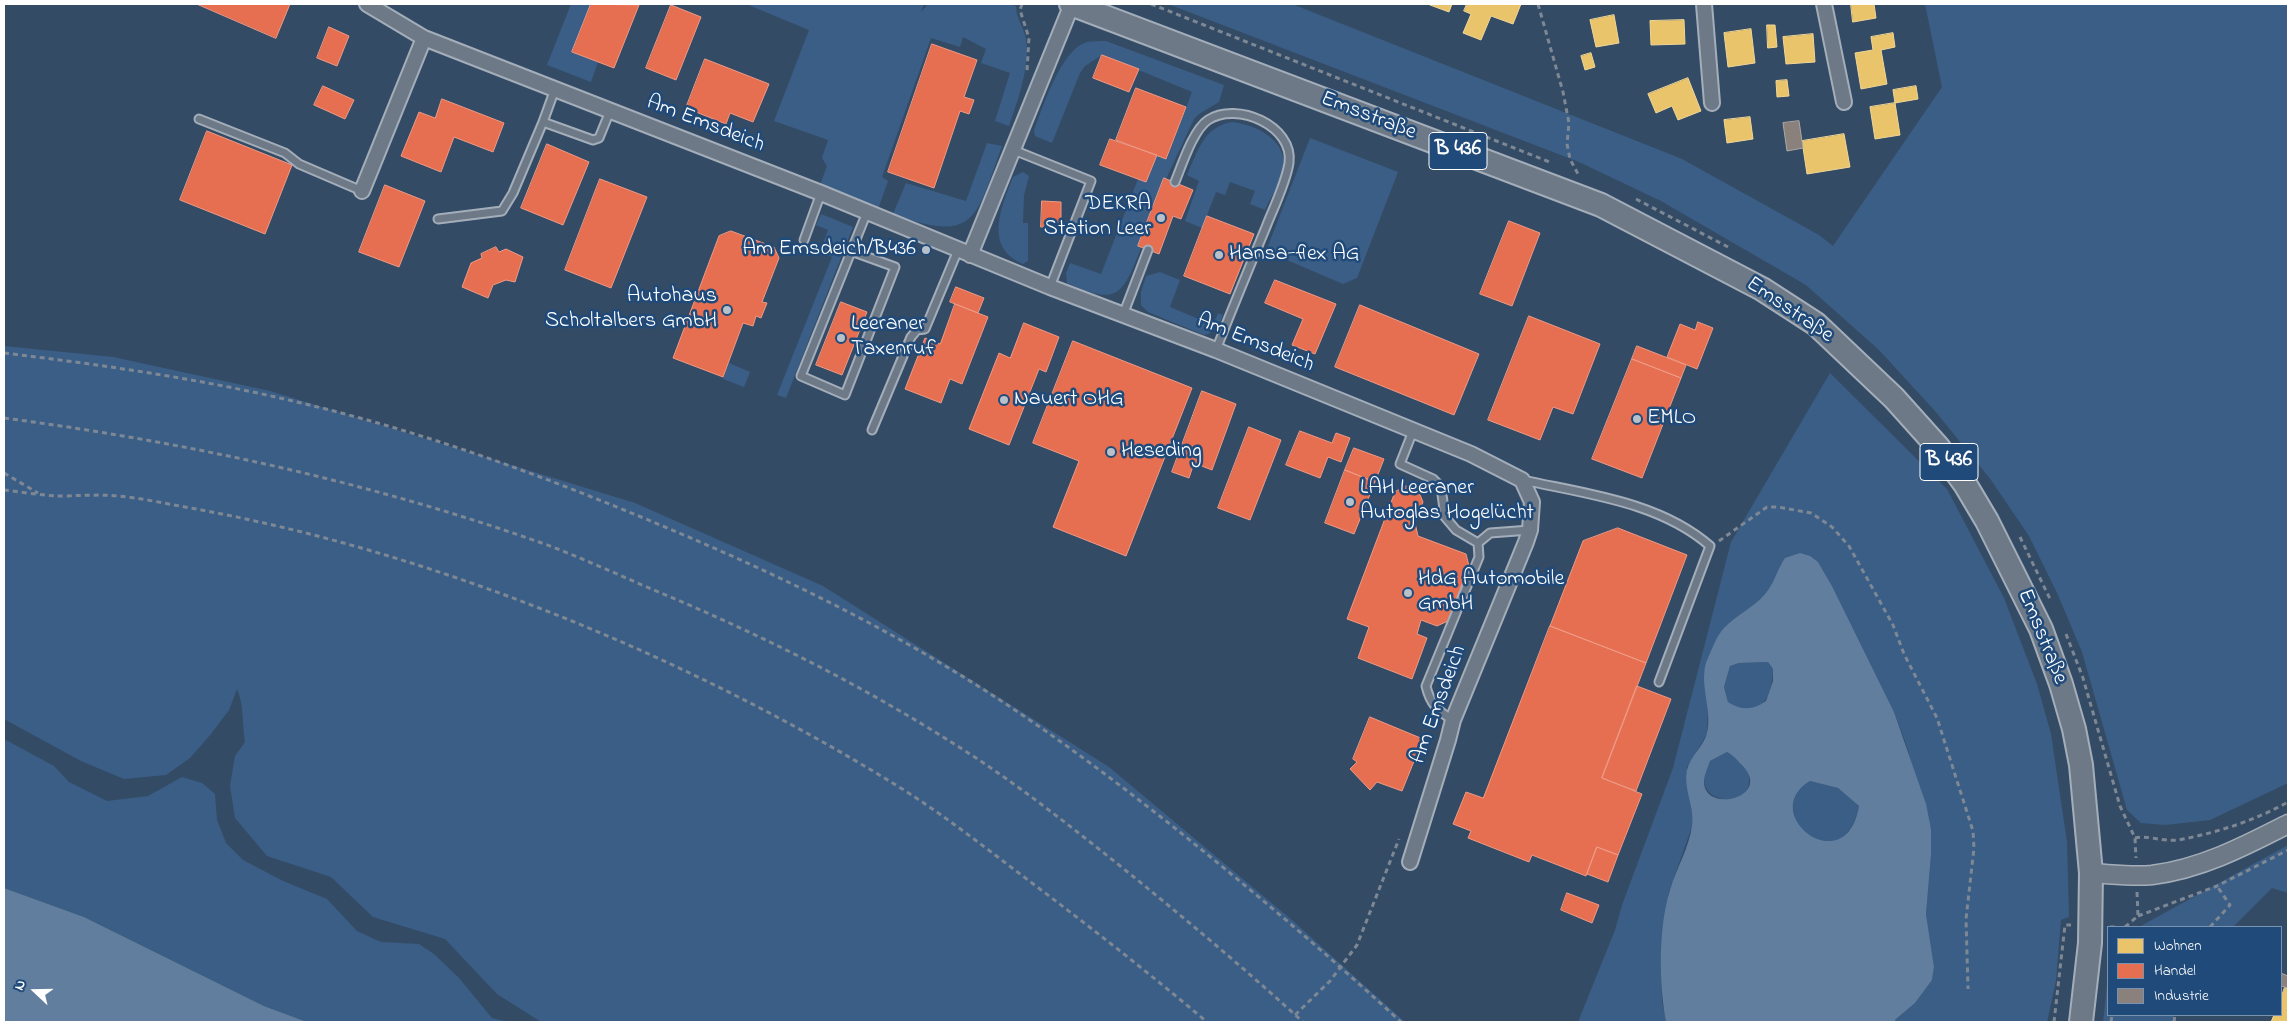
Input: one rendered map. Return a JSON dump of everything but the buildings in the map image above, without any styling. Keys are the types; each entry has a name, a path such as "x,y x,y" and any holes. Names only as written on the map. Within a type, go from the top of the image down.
{"main road":[{"name":"Emsstraße","path":"1071,4 1601,205 1762,289 1816,324 1894,398 1938,447 1965,484 2018,580 2044,638 2074,729 2086,804 2091,873 2090,943 2081,1022"}],"street":[{"name":"Am Emsdeich","path":"367,4 424,38 822,193 1050,287 1216,350 1471,454 1522,480 1532,502 1530,530 1453,720 1410,862"},
{"path":"964,252 1011,149 1071,4"},
{"path":"1704,4 1712,103"},
{"path":"1824,4 1844,102"},
{"path":"362,191 424,38"},
{"path":"2091,873 2136,875 2167,872 2225,855 2288,824"}],"lane":[{"path":"438,219 502,211 513,193 555,89"},
{"path":"543,122 593,140 599,138 610,111"},
{"path":"1175,182 1197,132 1208,120 1224,113 1251,116 1272,127 1286,143 1289,162 1277,198 1216,350"},
{"path":"199,118 285,153 299,164 362,191"},
{"path":"1011,149 1090,181 1050,287"},
{"path":"804,240 822,193"},
{"path":"851,250 895,267 845,395 801,376 851,250 867,212"},
{"path":"1123,315 1148,250"},
{"path":"872,430 911,336 917,330 925,329 964,252"},
{"path":"1413,430 1400,464 1433,479 1442,486 1445,517 1456,530 1478,543"},
{"name":"Am Emsdeich","path":"1522,480 1622,502 1674,522 1695,533 1710,546"},
{"path":"1478,543 1490,533 1530,530"},
{"path":"1453,720 1438,712 1428,698 1426,686 1479,557 1478,543"},
{"path":"1659,682 1710,546"}],"path":[{"path":"1022,4 1020,10 1029,38 1027,70 1030,104"},
{"name":"Emsstraße","path":"1151,4 1560,167"},
{"path":"1538,4 1563,92 1569,124 1567,144 1570,159 1578,174"},
{"path":"1569,170 1586,178"},
{"path":"1628,195 1730,248"},
{"path":"4,353 101,365 217,385 301,403 393,427 479,454 553,481 735,556 878,628 953,670 1097,767 1213,859 1342,968 1401,1022"},
{"path":"4,418 87,429 198,449 286,468 383,493 543,544 772,642 854,684 987,765 1062,820 1173,908 1304,1022"},
{"path":"4,473 39,494"},
{"path":"4,490 39,494 122,496 276,526 446,574 528,604 666,662 817,739 901,789 956,825 1110,942 1208,1022"},
{"path":"1710,546 1767,507 1811,513 1832,527 1849,546 1893,625 1904,654 1937,718 1973,830 1974,848 1966,919 1968,989"},
{"name":"Emsstraße","path":"2018,534 2055,608"},
{"name":"Emsstraße","path":"2062,626 2083,678 2120,806 2135,838 2138,916"},
{"path":"2135,838 2176,840 2231,828 2288,802"},
{"path":"1295,1015 1342,968 1357,945 1401,832"},
{"path":"2126,926 2138,916 2217,886 2288,850"},
{"path":"2211,926 2230,905 2217,886"},
{"path":"2054,1022 2065,924"}],"shaded area":[{"path":"571,4 591,4 572,52 598,62 591,82 547,65"},
{"path":"746,4 924,4 921,12 928,4 1011,4 1016,6 1017,15 1026,39 1027,50 1025,72 1009,126 995,121 1010,73 981,63 986,49 963,37 960,47 931,38 882,177 888,181 878,209 820,185 827,166 822,158 828,140 774,121 809,30"},
{"path":"1168,4 1292,4 1682,159 1819,235 1833,246 1942,87 1925,4 2288,4 2288,783 2210,820 2165,825 2141,823 2127,810 2082,652 2058,595 2029,536 1991,480 1935,411 1879,350 1806,285 1661,201 1579,162"},
{"path":"1106,41 1224,85 1219,102 1194,119 1166,179 1164,179 1138,246 1141,248 1129,277 1116,292 1108,295 1097,294 1067,283 1066,273 1070,263 1101,274 1138,179 1146,182 1157,155 1167,159 1192,92 1102,55 1085,66 1080,73 1052,143 1035,136 1034,130 1048,94 1069,55 1087,42"},
{"path":"1231,122 1251,126 1269,136 1281,151 1284,161 1283,172 1280,182 1265,210 1250,204 1255,191 1230,182 1225,195 1216,192 1202,228 1185,221 1199,181 1187,175 1198,149 1208,135 1214,129"},
{"path":"1310,138 1398,172 1357,278 1343,284 1266,251"},
{"path":"987,143 1002,146 986,191 978,207 969,218 958,225 942,226 921,223 893,214 906,183 966,201"},
{"path":"1023,172 1029,176 1024,195 1023,223 1028,223 1028,261 1023,264 1011,257 1003,247 999,237 999,225 1004,200 1013,177"},
{"path":"821,214 853,227 786,398 777,395 832,257 820,252 828,230 816,225"},
{"path":"1160,272 1180,280 1170,307 1213,325 1218,313 1223,315 1219,325 1204,335 1148,312 1141,305 1141,292 1146,276"},
{"path":"4,346 113,357 270,391 635,503 823,586 1109,767 1292,920 1405,1022 541,1022 497,994 445,939 373,917 331,877 267,856 235,818 230,786 235,756 245,742 242,708 237,689 229,710 211,734 190,758 166,775 124,779 81,761 4,719"},
{"path":"729,363 750,372 744,387 723,379"},
{"path":"1830,373 1947,489 2004,598 2037,684 2051,734 2067,842 2069,917 2061,920 2056,981 2047,1022 1894,1022 1915,1003 1932,980 1934,967 1926,914 1931,855 1931,829 1905,741 1894,712 1832,586 1818,562 1781,564 1777,577 1766,593 1755,604 1733,620 1704,673 1708,705 1707,734 1687,767 1693,824 1669,892 1664,925 1661,958 1662,1001 1666,1022 1578,1022 1615,930 1622,905 1673,768 1731,542"},
{"path":"1800,553 1810,556 1818,562 1832,586 1894,712 1926,804 1931,829 1931,855 1926,914 1934,967 1932,980 1915,1003 1894,1022 1666,1022 1661,973 1663,922 1670,890 1692,826 1692,812 1686,777 1689,765 1707,733 1708,714 1704,686 1705,667 1721,631 1765,594 1785,558","holes":["1768,662 1773,669 1773,681 1766,701 1752,708 1738,707 1728,702 1724,687 1730,666 1739,663","1727,752 1735,758 1749,777 1749,786 1744,793 1734,798 1724,799 1714,797 1706,791 1704,780 1710,761","1810,781 1838,788 1859,806 1851,828 1838,839 1824,841 1809,835 1798,824 1793,810 1796,795"]},
{"path":"1768,662 1773,669 1772,680 1767,698 1762,704 1748,710 1728,702 1724,687 1730,666 1739,663"},
{"path":"4,739 54,766 69,782 107,801 148,796 182,777 202,783 215,794 217,820 226,843 243,860 283,881 327,899 357,931 381,942 419,944 434,954 459,978 492,1018 508,1022 307,1022 264,1006 84,917 4,888"},
{"path":"1727,752 1748,770 1749,785 1743,795 1726,800 1712,795 1707,789 1704,780 1710,761"},
{"path":"1810,781 1838,788 1859,806 1850,829 1838,840 1823,841 1809,835 1798,824 1793,810 1796,795"},
{"path":"2288,845 2288,893 2272,888 2234,926 2141,926"},
{"path":"4,888 84,917 264,1006 307,1022 4,1022"},
{"path":"2107,985 2107,1016 2174,1016 2173,1022 2103,1022"}],"place":[{"name":"DEKRA Station Leer","path":"1161,218"},
{"name":"Am Emsdeich/B436","path":"926,250"},
{"name":"Hansa-flex AG","path":"1219,255"},
{"name":"Autohaus Scholtalbers GmbH","path":"727,310"},
{"name":"Leeraner Taxenruf","path":"841,338"},
{"name":"Nauert OHG","path":"1004,400"},
{"name":"EMLO","path":"1637,419"},
{"name":"Heseding","path":"1111,452"},
{"name":"LAH Leeraner Autoglas Hogelücht","path":"1350,502"},
{"name":"HdG Automobile GmbH","path":"1408,593"}]}
